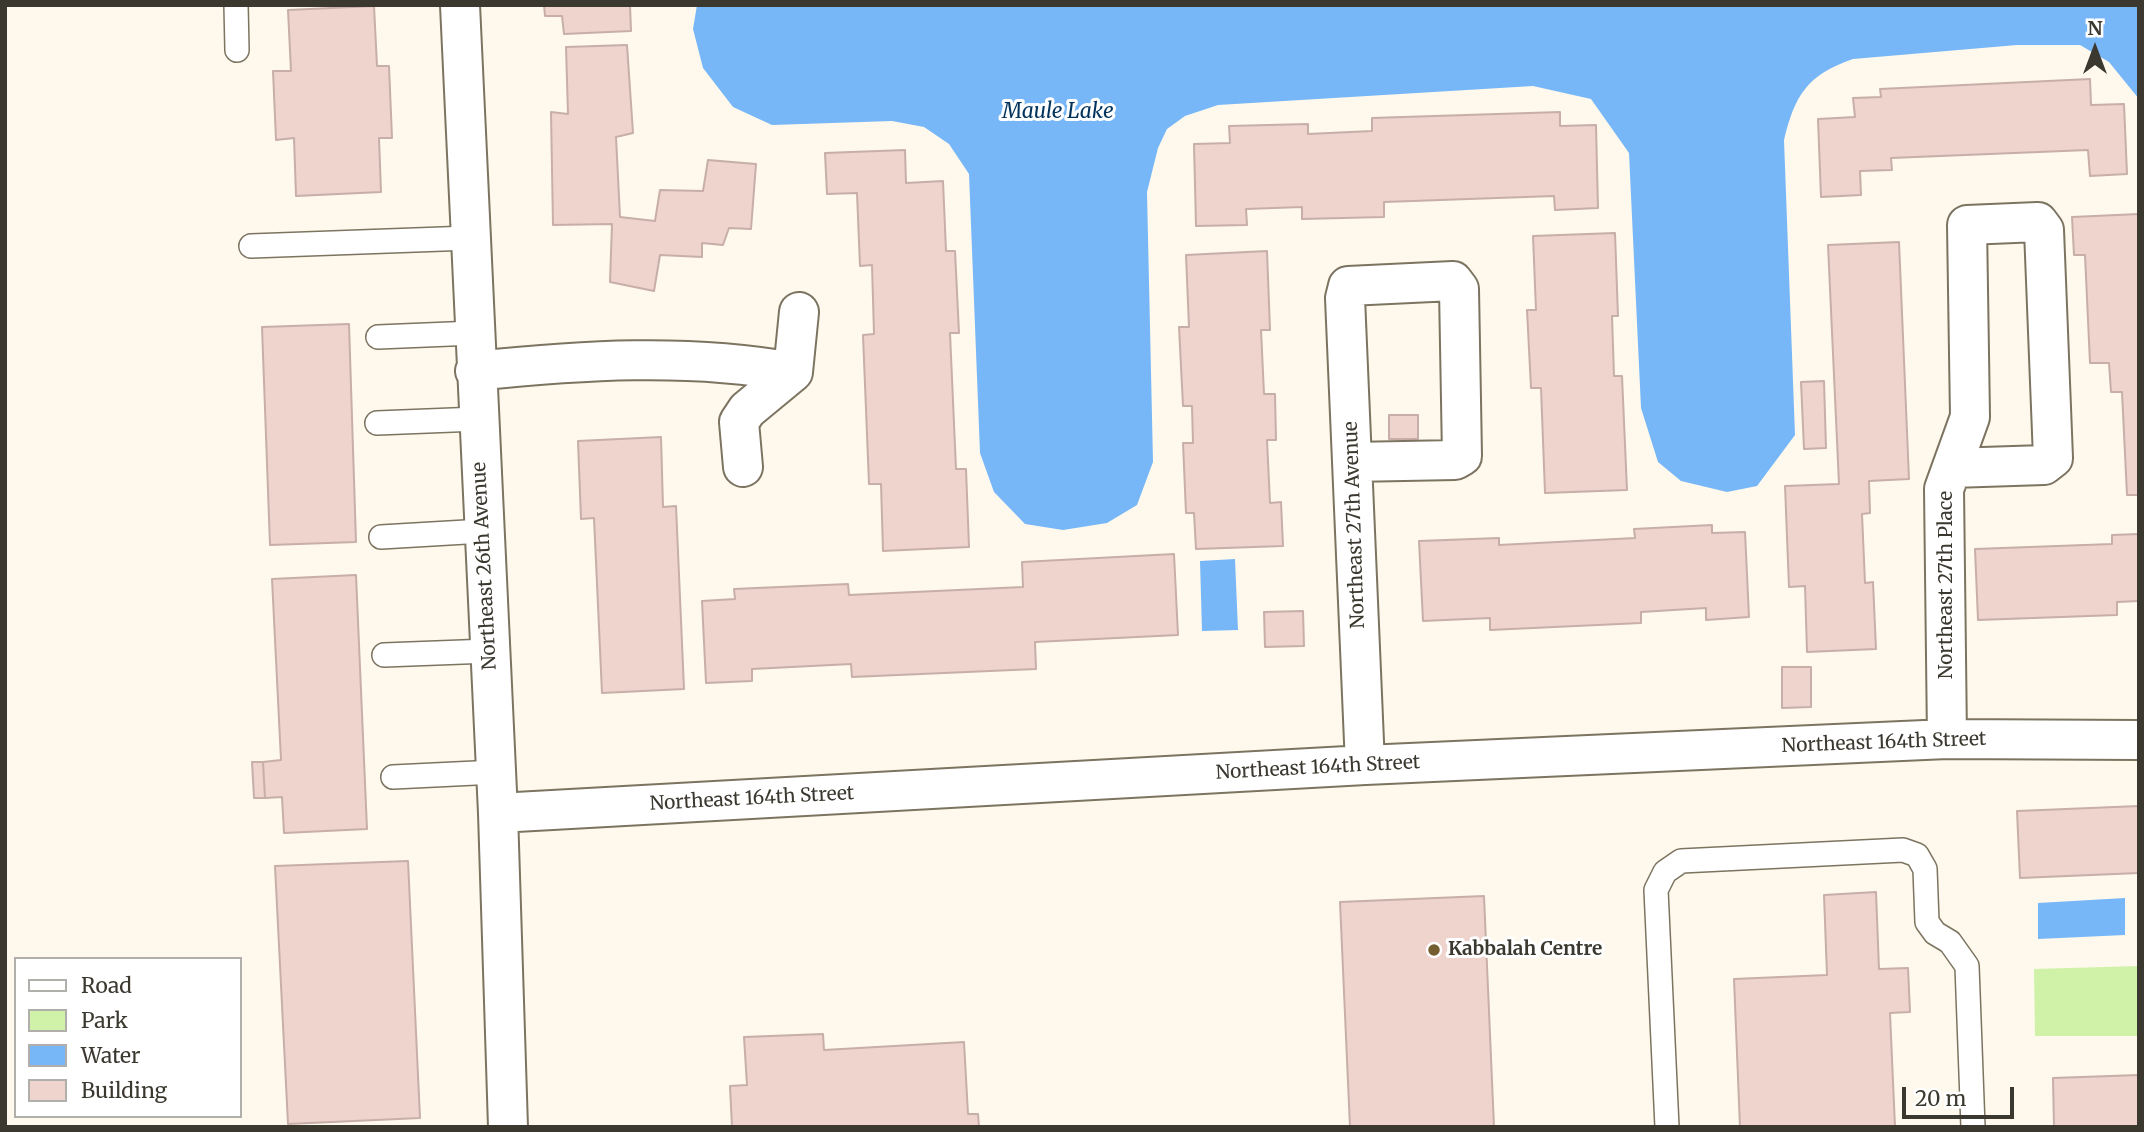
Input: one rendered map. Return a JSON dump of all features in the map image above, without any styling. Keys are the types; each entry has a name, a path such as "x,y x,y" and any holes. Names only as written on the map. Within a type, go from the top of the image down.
{"street":[{"name":"Northeast 26th Avenue","path":"460,5 475,371 498,813 508,1127"},
{"name":"Northeast 27th Place","path":"1947,739 1944,489 1970,416 1967,225 2038,222 2044,230 2053,458 2044,465 1952,468"},
{"name":"Northeast 27th Avenue","path":"1352,462 1455,460 1462,456 1460,303 1459,289 1453,281 1348,286 1345,298 1364,765"},
{"path":"743,467 739,422 747,410 793,372 799,312"},
{"path":"475,371 586,360 735,361 793,372"},
{"name":"Northeast 164th Street","path":"498,813 1364,765 1947,739 2139,740"}],"lane":[{"path":"236,5 237,50"},
{"path":"251,246 470,238"},
{"path":"378,337 474,333"},
{"path":"377,423 478,419"},
{"path":"381,537 483,531"},
{"path":"384,655 489,651"},
{"path":"393,777 496,772"},
{"path":"1667,1127 1656,890 1665,872 1681,861 1903,850 1917,855 1925,869 1927,922 1936,933 1950,942 1967,966 1973,1127"}],"green space":[{"path":"2139,966 2139,1036 2035,1036 2034,969"}],"water":[{"name":"Maule Lake","path":"697,5 2139,5 2139,99 2109,62 2080,45 2017,45 1853,59 1824,72 1814,80 1805,89 1793,111 1784,140 1795,435 1757,486 1727,492 1681,481 1658,462 1641,408 1629,153 1591,99 1533,86 1218,105 1185,116 1167,129 1158,148 1147,192 1153,462 1137,505 1107,523 1063,530 1025,524 994,492 980,453 969,174 949,144 924,127 892,121 772,125 733,107 703,68 693,29"},
{"path":"1235,559 1238,630 1202,631 1200,561"},
{"path":"2125,898 2125,935 2038,939 2038,903"}],"building":[{"path":"544,5 630,5 631,31 564,34 562,16 545,16"},
{"path":"374,6 377,66 389,66 392,138 379,138 381,192 296,196 294,138 276,140 273,71 291,71 288,10"},
{"path":"627,45 633,133 616,137 620,217 655,221 660,190 703,191 708,160 756,164 751,229 729,228 723,245 702,243 702,257 660,255 654,291 610,282 612,224 553,225 551,112 568,114 566,47"},
{"path":"2090,79 2091,105 2124,104 2127,174 2090,176 2088,150 1891,158 1892,170 1860,171 1861,195 1821,197 1818,119 1855,117 1853,98 1881,97 1880,89"},
{"path":"1560,112 1560,126 1596,125 1598,208 1555,210 1554,196 1384,202 1384,217 1302,219 1302,207 1246,209 1247,225 1196,226 1194,144 1230,143 1229,126 1308,124 1308,134 1372,131 1372,118"},
{"path":"905,150 906,183 943,181 946,251 955,251 959,333 950,333 956,469 966,469 969,547 883,551 881,484 869,484 863,335 874,334 872,265 860,266 857,193 827,194 825,153"},
{"path":"2139,214 2139,495 2127,495 2122,392 2111,392 2109,363 2090,363 2085,255 2074,255 2072,217"},
{"path":"1615,233 1618,316 1612,316 1614,376 1622,376 1627,490 1545,493 1541,388 1531,388 1527,310 1536,310 1533,236"},
{"path":"1899,242 1909,479 1869,481 1870,513 1862,514 1865,583 1873,582 1876,649 1807,652 1805,586 1789,587 1785,486 1839,484 1828,245"},
{"path":"1267,251 1270,330 1261,330 1264,394 1275,394 1276,440 1267,440 1270,503 1281,502 1283,546 1196,549 1194,513 1186,513 1183,443 1193,443 1192,406 1183,406 1179,327 1189,327 1186,255"},
{"path":"349,324 356,542 270,545 262,327"},
{"path":"1824,381 1826,448 1804,449 1801,382"},
{"path":"1389,415 1418,415 1418,439 1389,439"},
{"path":"661,437 663,507 676,506 684,689 602,693 594,518 581,519 578,441"},
{"path":"1712,525 1712,533 1745,532 1749,617 1706,620 1706,608 1641,612 1641,623 1490,630 1490,618 1423,621 1419,541 1499,538 1499,545 1635,538 1634,529"},
{"path":"2139,534 2139,601 2117,602 2117,615 1978,620 1975,549 2112,544 2112,535"},
{"path":"1174,554 1178,635 1035,642 1036,669 852,677 851,664 752,669 752,681 706,683 702,601 735,599 734,589 848,584 849,595 1023,587 1022,562"},
{"path":"356,575 367,829 284,833 282,797 265,798 263,762 281,760 272,579"},
{"path":"1303,611 1304,646 1265,647 1264,612"},
{"path":"1782,667 1811,667 1811,707 1782,708"},
{"path":"252,762 263,762 265,798 254,798"},
{"path":"2139,806 2139,873 2020,878 2017,811"},
{"path":"408,861 420,1118 288,1124 275,866"},
{"path":"1876,892 1879,969 1908,968 1910,1012 1890,1013 1895,1127 1740,1127 1734,979 1827,975 1824,895"},
{"path":"1484,896 1494,1127 1350,1127 1340,902"},
{"path":"823,1034 824,1050 964,1042 968,1114 978,1114 979,1127 732,1127 730,1086 747,1085 744,1037"},
{"path":"2139,1075 2139,1127 2054,1127 2053,1078"}],"place":[{"name":"Kabbalah Centre","path":"1434,950"}]}
